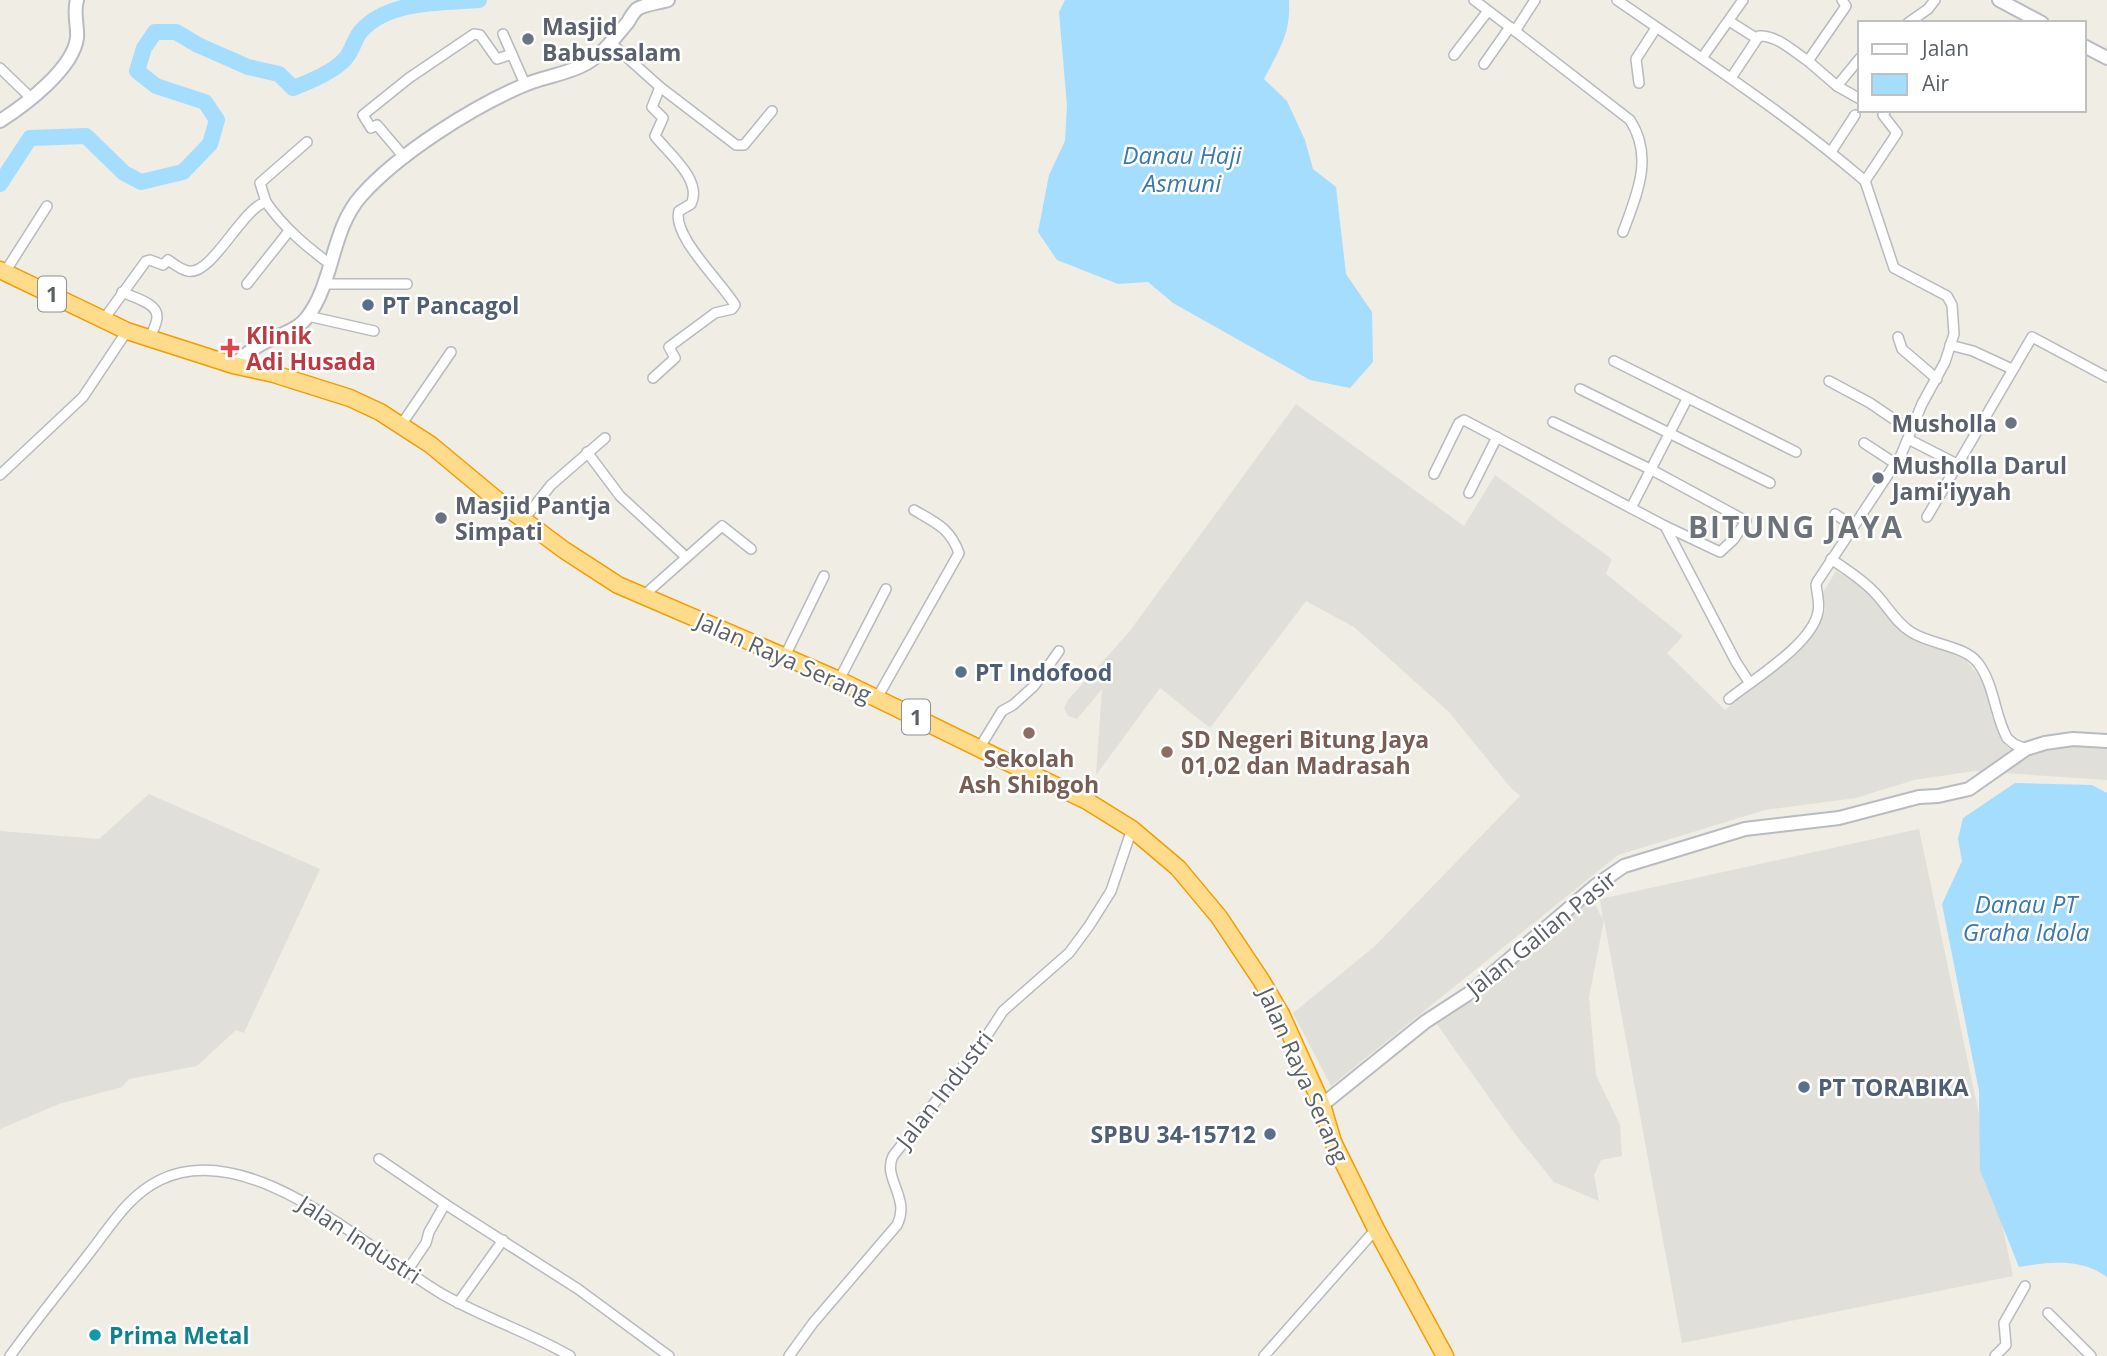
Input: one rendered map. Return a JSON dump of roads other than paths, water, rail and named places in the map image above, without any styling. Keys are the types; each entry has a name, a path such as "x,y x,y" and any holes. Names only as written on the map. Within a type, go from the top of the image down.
{"highway":[{"name":"Jalan Raya Serang","path":"3,271 127,331 350,398 401,425 431,445 564,550 618,585 877,698 1087,801 1132,829 1178,868 1219,917 1261,980 1281,1014 1322,1105 1333,1142 1376,1229 1445,1356"}],"street":[{"path":"0,121 32,99 57,73 77,41 77,0"},
{"path":"233,365 258,346 297,328 309,316 317,302 345,222 353,207 365,192 405,158 426,141 484,105 525,84 584,65 611,43 636,4 668,0"},
{"path":"1474,0 1630,120 1644,154 1636,195 1623,232"},
{"path":"1484,64 1535,0"},
{"path":"1617,0 1731,78 1831,152 1865,181 1894,268 1940,290 1952,305 1954,334 1937,379 1896,464 1816,585 1819,612 1810,629 1798,643 1729,699"},
{"path":"1702,58 1743,0"},
{"path":"1808,61 1846,6 1842,0"},
{"path":"1911,21 1928,9 1935,0"},
{"path":"1999,0 2038,21"},
{"path":"1454,55 1488,11"},
{"path":"1729,21 1756,38"},
{"path":"1639,83 1636,59 1657,28"},
{"path":"405,158 377,125 371,128 363,115 409,78 474,34 480,35 497,59 512,54"},
{"path":"503,34 525,84"},
{"path":"1731,78 1756,38 1764,35 1777,40 1808,61 1837,86 1858,98"},
{"path":"611,43 660,88 740,146 772,111"},
{"path":"2086,47 2107,58"},
{"path":"1837,86 1858,60"},
{"path":"0,68 32,99"},
{"path":"653,378 675,358 669,347 715,313 732,309 735,305 709,272 679,224 677,214 691,204 694,197 686,172 656,136 663,118 652,107 660,88"},
{"path":"1865,181 1897,132 1882,112"},
{"path":"1831,152 1855,115"},
{"path":"307,142 260,183 266,202 289,231 331,265"},
{"path":"104,319 148,260 161,265 168,260 187,271 197,270 251,211 266,202"},
{"path":"3,271 47,206"},
{"path":"247,284 289,231"},
{"path":"324,284 407,284"},
{"path":"122,292 150,304 156,312 158,318 150,338"},
{"path":"309,316 374,331"},
{"path":"0,475 83,397 127,331"},
{"path":"1898,337 1902,349 1937,379"},
{"path":"1927,517 2032,337 2107,377"},
{"path":"1951,345 1973,351 2012,369"},
{"path":"401,425 451,352"},
{"path":"1614,361 1796,452"},
{"path":"1829,381 1881,410 1909,435 1957,464"},
{"path":"1580,389 1770,484"},
{"path":"1631,508 1688,399"},
{"path":"1434,474 1461,420 1720,552 1734,539 1746,521 1652,470 1553,422"},
{"path":"1469,493 1497,437"},
{"path":"524,519 551,485 605,438"},
{"path":"1864,443 1896,464"},
{"path":"587,452 620,496 686,557"},
{"path":"877,698 960,553 954,538 942,527 914,510"},
{"path":"1835,514 1853,526"},
{"path":"643,596 722,526 751,549"},
{"path":"1665,526 1749,682"},
{"path":"1831,559 1874,591 1895,619 1908,630 1937,644 1964,650 1971,656 1988,679 2007,738 2026,749 2062,740 2107,741"},
{"path":"785,656 824,576"},
{"path":"839,680 886,589"},
{"path":"980,747 1002,711 1034,687 1059,651"},
{"name":"Jalan Galian Pasir","path":"1322,1105 1424,1022 1464,997 1595,886 1624,866 1745,829 1839,818 1919,797 1969,789 2026,749"},
{"name":"Jalan Industri","path":"789,1356 813,1323 897,1225 902,1206 889,1166 893,1156 986,1037 1003,1011 1069,953 1084,933 1111,891 1132,829"},
{"path":"379,1158 445,1204 578,1289 669,1356"},
{"name":"Jalan Industri","path":"10,1356 122,1209 142,1191 160,1181 184,1172 214,1169 293,1195 458,1303 500,1324 542,1340 570,1356"},
{"path":"407,1271 426,1243 429,1232 445,1204"},
{"path":"1264,1356 1376,1229"},
{"path":"458,1303 502,1240"},
{"path":"1995,1356 2006,1345 2004,1323 2025,1286"},
{"path":"2048,1313 2091,1356"}],"water":[{"name":"Danau Haji Asmuni","path":"1065,0 1289,0 1286,32 1264,79 1287,101 1305,140 1313,169 1336,187 1346,274 1372,312 1373,362 1350,388 1310,380 1173,303 1148,282 1118,284 1057,260 1038,232 1049,175 1065,141 1067,106 1059,12"},
{"name":"Danau PT Graha Idola","path":"2015,783 2092,785 2107,793 2107,1277 2076,1264 2053,1263 2019,1267 1980,1170 1979,1091 1942,904 1962,861 1958,839 1963,818"}],"waterway":[{"path":"0,184 30,138 86,136 124,173 141,182 183,172 210,144 217,120 205,102 156,86 137,71 144,48 155,32 176,32 248,67 279,74 293,88 338,66 348,55 361,31 386,14 416,5 479,0"}],"place":[{"name":"Masjid Babussalam","path":"528,39"},
{"name":"PT Pancagol","path":"368,305"},
{"name":"Klinik Adi Husada","path":"230,348"},
{"name":"Musholla","path":"2011,423"},
{"name":"Musholla Darul Jami'iyyah","path":"1878,478"},
{"name":"Masjid Pantja Simpati","path":"441,518"},
{"name":"PT Indofood","path":"961,672"},
{"name":"Sekolah Ash Shibgoh","path":"1029,733"},
{"name":"SD Negeri Bitung Jaya 01,02 dan Madrasah","path":"1167,752"},
{"name":"PT TORABIKA","path":"1804,1087"},
{"name":"SPBU 34-15712","path":"1270,1134"},
{"name":"Prima Metal","path":"95,1335"}],"district":[{"name":"BITUNG JAYA","path":"1796,526"}]}
